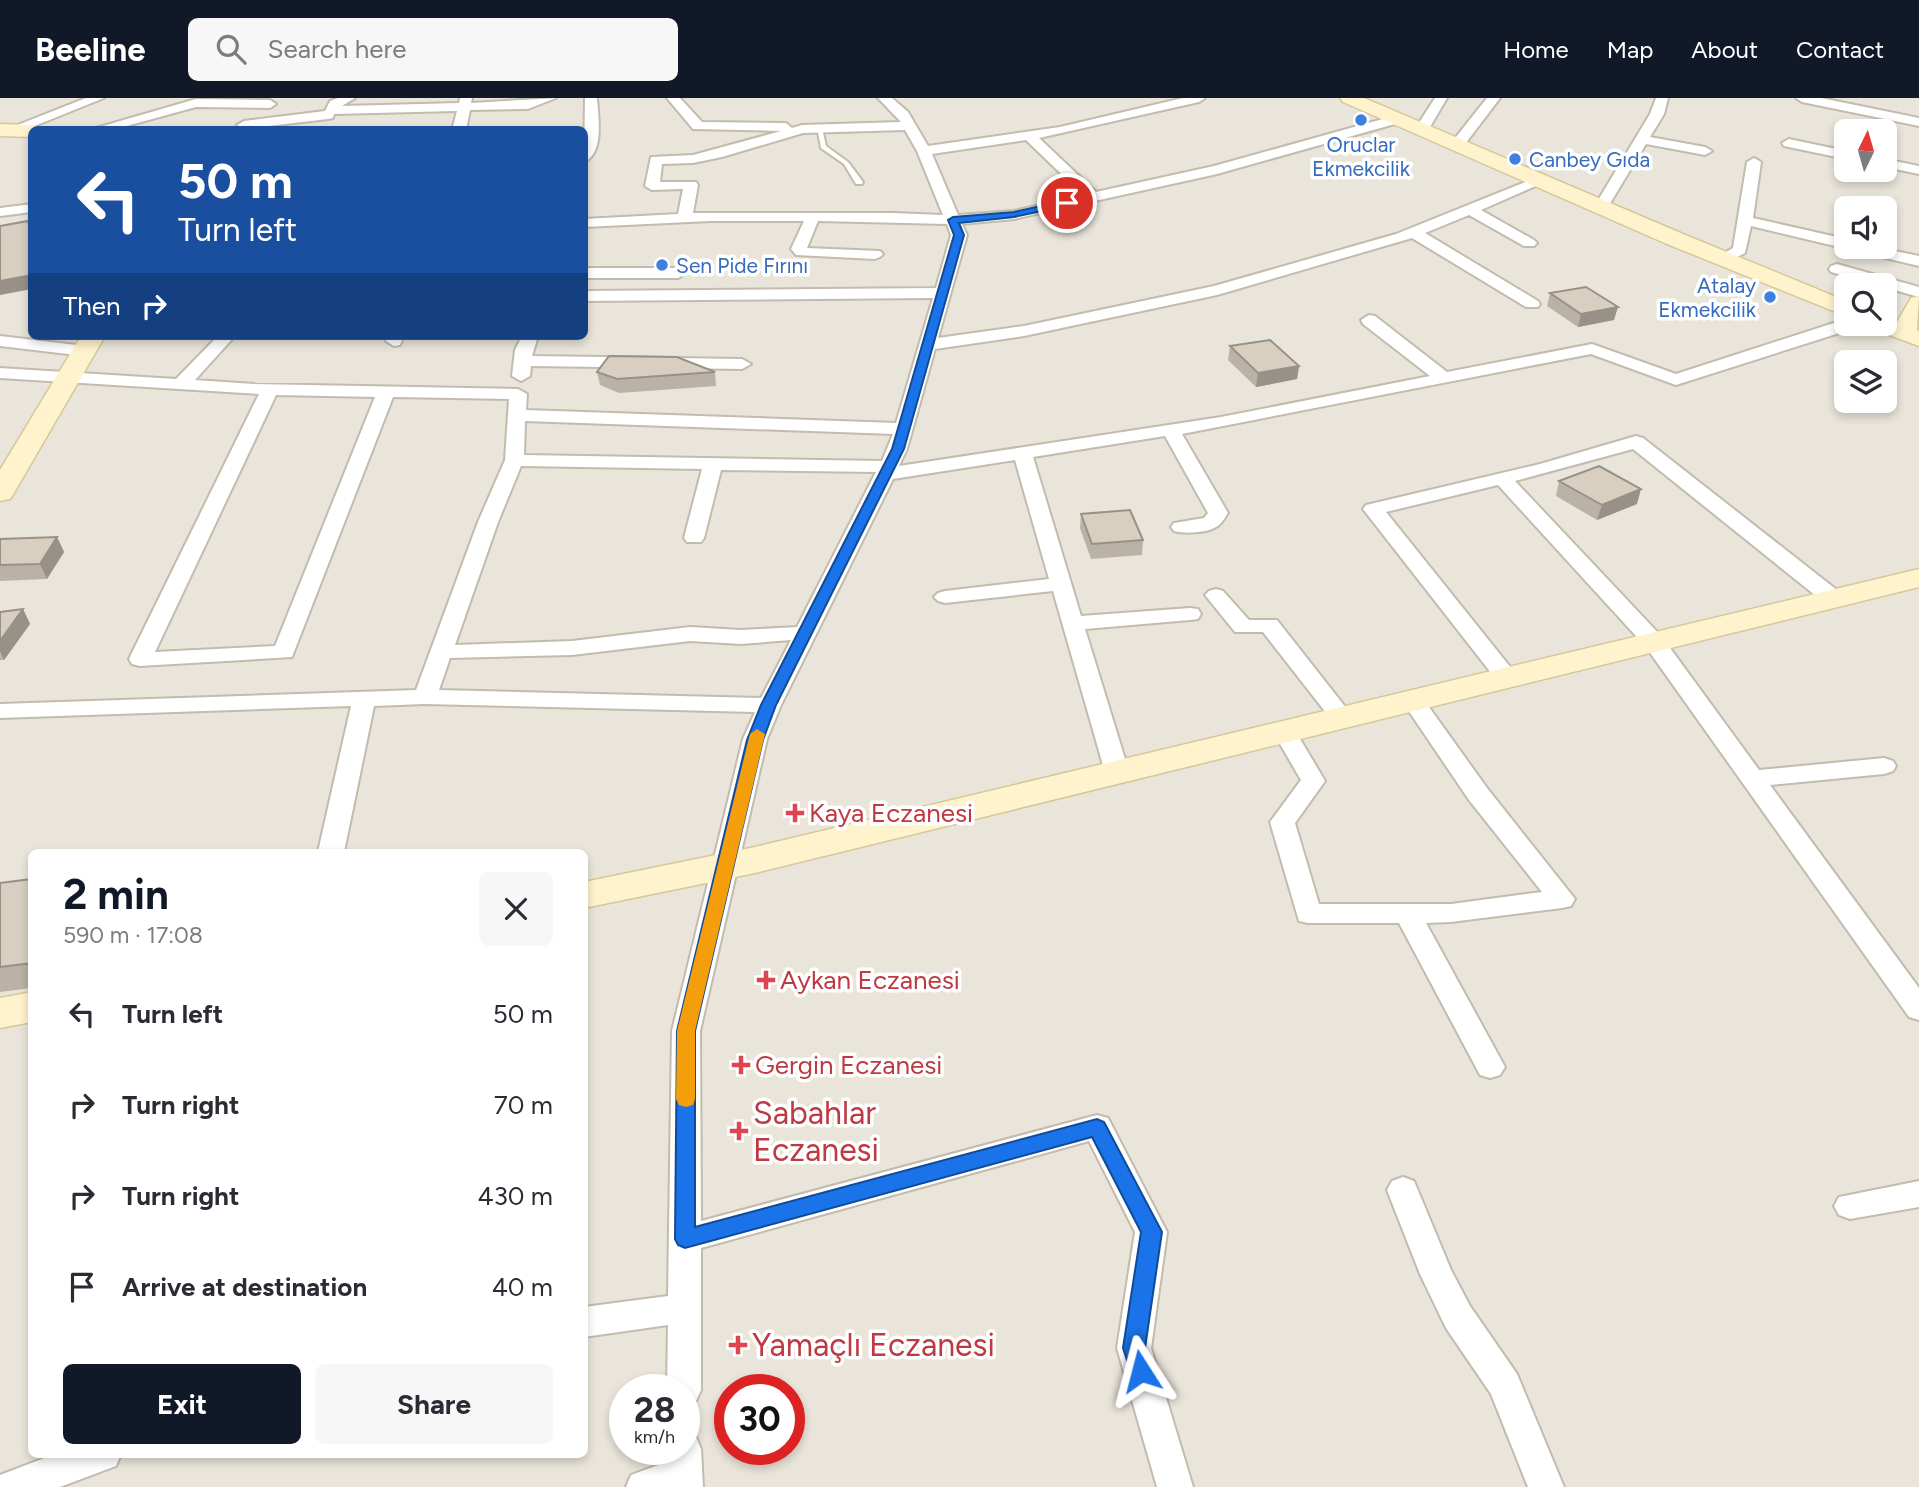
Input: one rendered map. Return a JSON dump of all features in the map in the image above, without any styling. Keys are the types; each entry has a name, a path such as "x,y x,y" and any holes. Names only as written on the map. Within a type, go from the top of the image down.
{"main road":[{"path":"1349,98 1834,305"},
{"path":"1901,332 1919,303"},
{"path":"0,493 89,344"},
{"path":"588,893 725,866 1834,599 1914,584"},
{"path":"0,1013 28,1008"}],"street":[{"path":"15,130 98,98"},
{"path":"323,126 335,103 349,98"},
{"path":"244,125 330,113 465,103 528,105 550,98"},
{"path":"588,149 592,140 588,130 591,98"},
{"path":"673,98 698,126 802,129 910,126"},
{"path":"684,1374 686,1031 755,740 769,705 887,470 903,429 959,235 924,151 903,115 884,98"},
{"path":"924,151 1060,131 1199,98"},
{"path":"1422,130 1441,98"},
{"path":"1457,145 1494,98"},
{"path":"1601,207 1657,114 1662,98"},
{"path":"1802,98 1919,122"},
{"path":"108,126 185,102 270,104"},
{"path":"460,126 465,103"},
{"path":"588,223 685,218 813,217 953,220 1014,215 1217,170 1398,119"},
{"path":"685,218 691,185 653,186 656,160 693,159 722,153 802,129"},
{"path":"1029,136 1093,197"},
{"path":"1642,139 1705,151"},
{"path":"1789,143 1834,152"},
{"path":"1722,259 1740,250 1747,222 1754,162"},
{"path":"1897,165 1919,170"},
{"path":"927,345 1024,331 1217,290 1413,232 1540,181"},
{"path":"0,212 28,208"},
{"path":"1469,209 1529,243"},
{"path":"813,217 799,249 801,252 875,254"},
{"path":"1747,222 1834,241"},
{"path":"1413,232 1532,304"},
{"path":"1897,256 1919,261"},
{"path":"1837,269 1919,292"},
{"path":"588,273 678,273"},
{"path":"588,296 942,293"},
{"path":"1370,320 1444,378"},
{"path":"514,460 887,470 1171,430 1592,349 1676,380 1834,329"},
{"path":"180,385 223,340"},
{"path":"425,697 514,460 518,394 529,340"},
{"path":"0,341 89,344"},
{"path":"523,361 742,364"},
{"path":"0,373 270,389 518,394"},
{"path":"270,389 140,659 284,652 386,391"},
{"path":"517,415 903,429"},
{"path":"1171,430 1218,513 1210,523 1181,527"},
{"path":"1507,678 1373,509 1636,442 1834,599"},
{"path":"1022,453 1117,772"},
{"path":"694,538 713,464"},
{"path":"1502,478 1654,642 1919,1009"},
{"path":"945,597 1061,584"},
{"path":"1216,595 1243,627 1269,625 1342,718"},
{"path":"1073,623 1190,614"},
{"path":"441,652 572,649 690,634 741,637 806,633"},
{"path":"0,711 425,697 769,705"},
{"path":"332,849 364,699"},
{"path":"1285,732 1313,781 1282,822 1308,914 1451,913 1562,899 1478,794 1413,701"},
{"path":"1753,779 1884,766"},
{"path":"1407,914 1490,1068"},
{"path":"685,1239 1097,1127 1151,1232 1134,1348 1175,1487"},
{"path":"1403,1190 1436,1274 1458,1317 1504,1385 1546,1487"},
{"path":"1850,1206 1919,1194"},
{"path":"588,1321 684,1308"},
{"path":"13,1487 92,1458"},
{"path":"644,1487 684,1470"}],"lane":[{"path":"818,128 823,147 846,163 859,182"}],"shaded area":[{"path":"0,98 1919,98 1919,1487 0,1487"}],"building":[{"path":"28,221 28,276 0,281 0,226"},
{"path":"1586,287 1618,307 1581,314 1550,293"},
{"path":"1270,340 1299,366 1258,373 1230,346"},
{"path":"609,356 677,357 715,372 617,379 597,372"},
{"path":"1599,466 1641,489 1602,505 1559,481"},
{"path":"1130,510 1143,540 1092,544 1081,514"},
{"path":"57,537 40,564 0,565 0,539"},
{"path":"23,609 0,641 0,612"},
{"path":"28,880 28,964 0,967 0,883"}],"slow traffic":[{"path":"686,1099 686,1031 757,734"}],"place":[{"name":"Oruclar Ekmekcilik","path":"1361,120"},
{"name":"Canbey Gıda","path":"1515,159"},
{"name":"Sen Pide Fırını","path":"662,265"},
{"name":"Atalay Ekmekcilik","path":"1770,297"},
{"name":"Kaya Eczanesi","path":"795,813"},
{"name":"Aykan Eczanesi","path":"766,980"},
{"name":"Gergin Eczanesi","path":"741,1065"},
{"name":"Sabahlar Eczanesi","path":"739,1131"},
{"name":"Yamaçlı Eczanesi","path":"738,1345"}],"route":[{"path":"1067,203 1014,215 953,220 959,235 898,449 769,705 755,740 686,1031 685,1239 1097,1127 1151,1232 1134,1348 1141,1371"}]}
